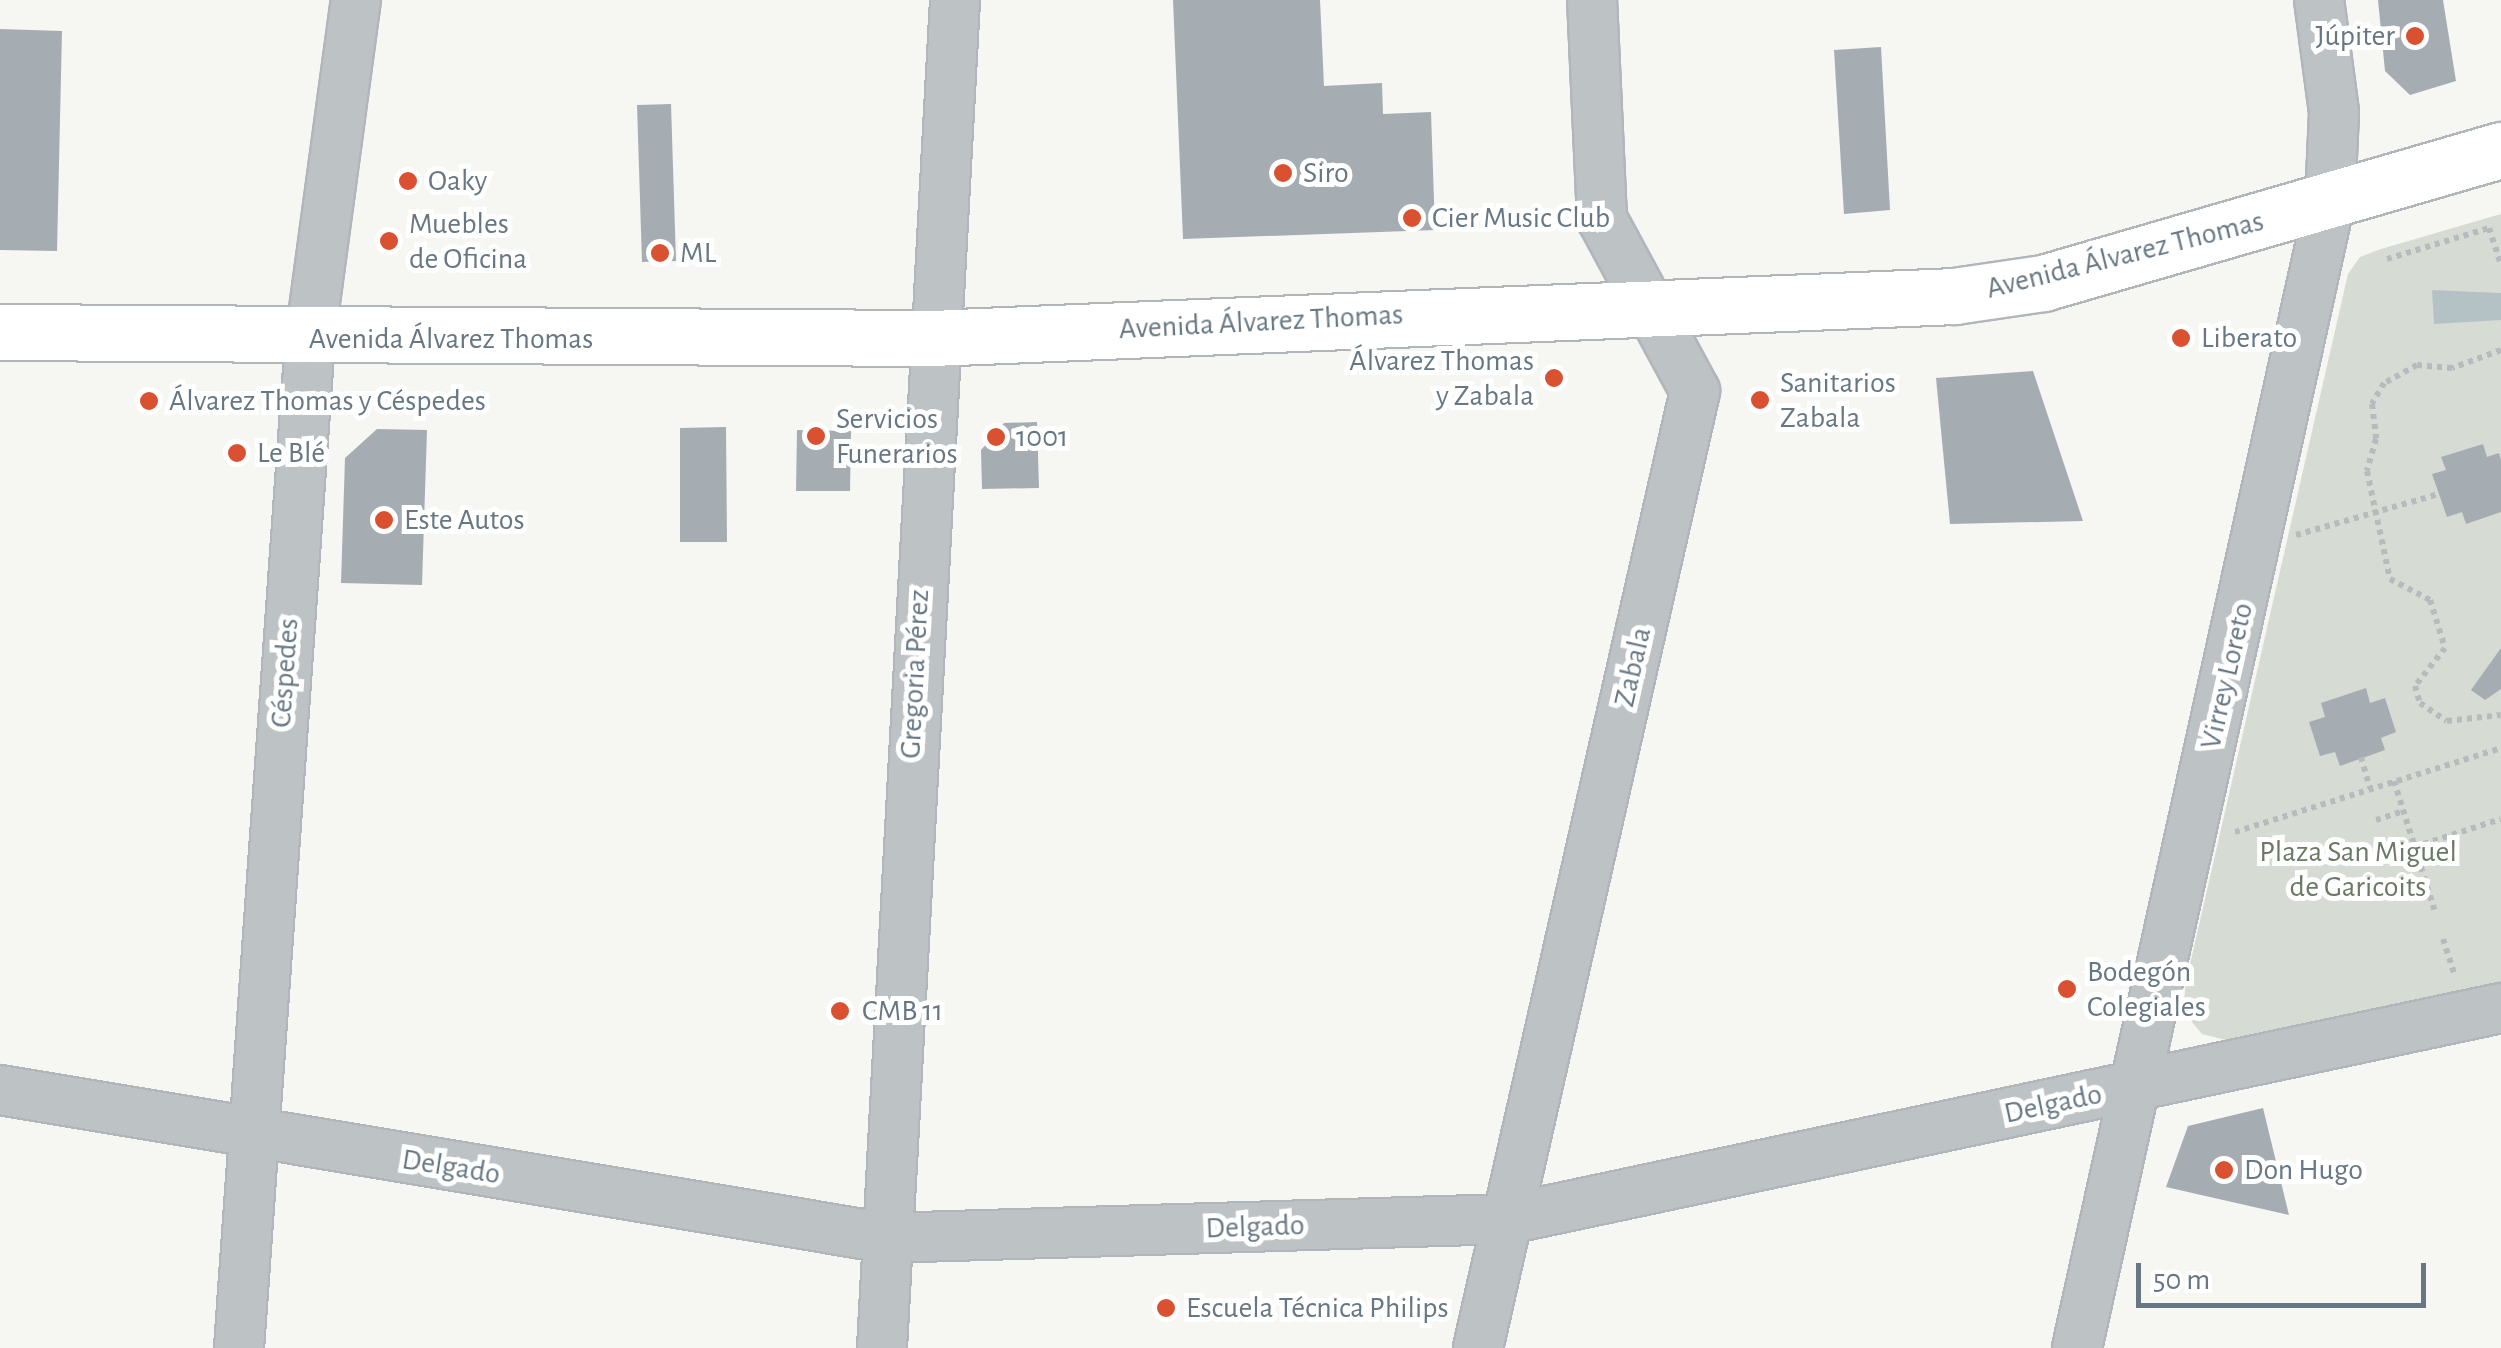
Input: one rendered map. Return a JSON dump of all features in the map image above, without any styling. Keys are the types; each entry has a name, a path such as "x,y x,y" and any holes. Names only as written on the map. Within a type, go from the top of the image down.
{"main road":[{"name":"Avenida Álvarez Thomas","path":"0,332 310,339 932,338 2000,291 2501,150"}],"street":[{"name":"Céspedes","path":"239,1348 250,1134 310,339 356,0"},
{"name":"Gregoria Pérez","path":"882,1348 932,338 954,0"},
{"name":"Zabala","path":"1478,1348 1695,391 1654,304 1602,220 1592,0"},
{"name":"Virrey Loreto","path":"2077,1348 2330,201 2334,112 2319,0"},
{"name":"Delgado","path":"0,1090 886,1238 1508,1220 2501,1008"}],"path":[{"path":"2388,260 2489,228 2501,265"},
{"path":"2501,350 2452,368 2417,365 2384,383 2372,404 2376,439 2367,472 2380,556 2390,579 2430,600 2446,648 2415,686 2420,703 2447,721 2501,716"},
{"path":"2256,547 2439,494"},
{"path":"2189,846 2501,748"},
{"path":"2361,757 2370,788"},
{"path":"2394,781 2435,912"},
{"path":"2376,820 2403,811"},
{"path":"2414,847 2501,819"}],"green space":[{"name":"Plaza San Miguel de Garicoits","path":"2501,214 2501,986 2230,1041 2202,1034 2183,1011 2186,982 2348,274 2360,257"}],"shaded area":[{"path":"2432,290 2501,293 2501,320 2434,324"}],"building":[{"name":"Siro","path":"1173,0 1320,0 1324,86 1382,83 1383,114 1431,112 1435,230 1183,239"},
{"name":"Júpiter","path":"2378,0 2443,0 2456,81 2410,95 2385,71"},
{"path":"0,29 62,31 57,251 0,250"},
{"path":"1881,47 1890,210 1844,214 1834,50"},
{"path":"671,104 676,261 642,262 637,105"},
{"path":"2033,371 2083,521 1950,524 1936,378"},
{"path":"1037,422 1039,488 982,489 981,450 1004,423"},
{"path":"726,427 727,542 680,542 680,428"},
{"name":"Este Autos","path":"377,429 427,430 422,585 341,583 345,458"},
{"path":"797,430 851,431 850,491 796,491"},
{"path":"2483,444 2487,457 2499,453 2501,460 2501,512 2466,524 2462,512 2447,517 2432,474 2446,470 2441,457"},
{"path":"2501,648 2501,689 2485,700 2471,690"},
{"path":"2366,688 2370,703 2385,698 2396,732 2381,738 2385,750 2340,766 2335,752 2320,756 2309,722 2325,717 2321,703"},
{"name":"Don Hugo","path":"2263,1108 2289,1215 2166,1187 2188,1126"}],"place":[{"name":"Júpiter","path":"2415,36"},
{"name":"Siro","path":"1283,173"},
{"name":"Oaky","path":"408,181"},
{"name":"Cier Music Club","path":"1412,218"},
{"name":"Muebles de Oficina","path":"389,241"},
{"name":"ML","path":"660,253"},
{"name":"Liberato","path":"2181,338"},
{"name":"Álvarez Thomas y Zabala","path":"1554,378"},
{"name":"Sanitarios Zabala","path":"1760,400"},
{"name":"Álvarez Thomas y Céspedes","path":"149,401"},
{"name":"Servicios Funerarios","path":"816,436"},
{"name":"1001","path":"996,437"},
{"name":"Le Blé","path":"237,453"},
{"name":"Este Autos","path":"384,520"},
{"name":"Bodegón Colegiales","path":"2067,989"},
{"name":"CMB 11","path":"840,1011"},
{"name":"Don Hugo","path":"2224,1170"},
{"name":"Escuela Técnica Philips","path":"1166,1308"}]}
